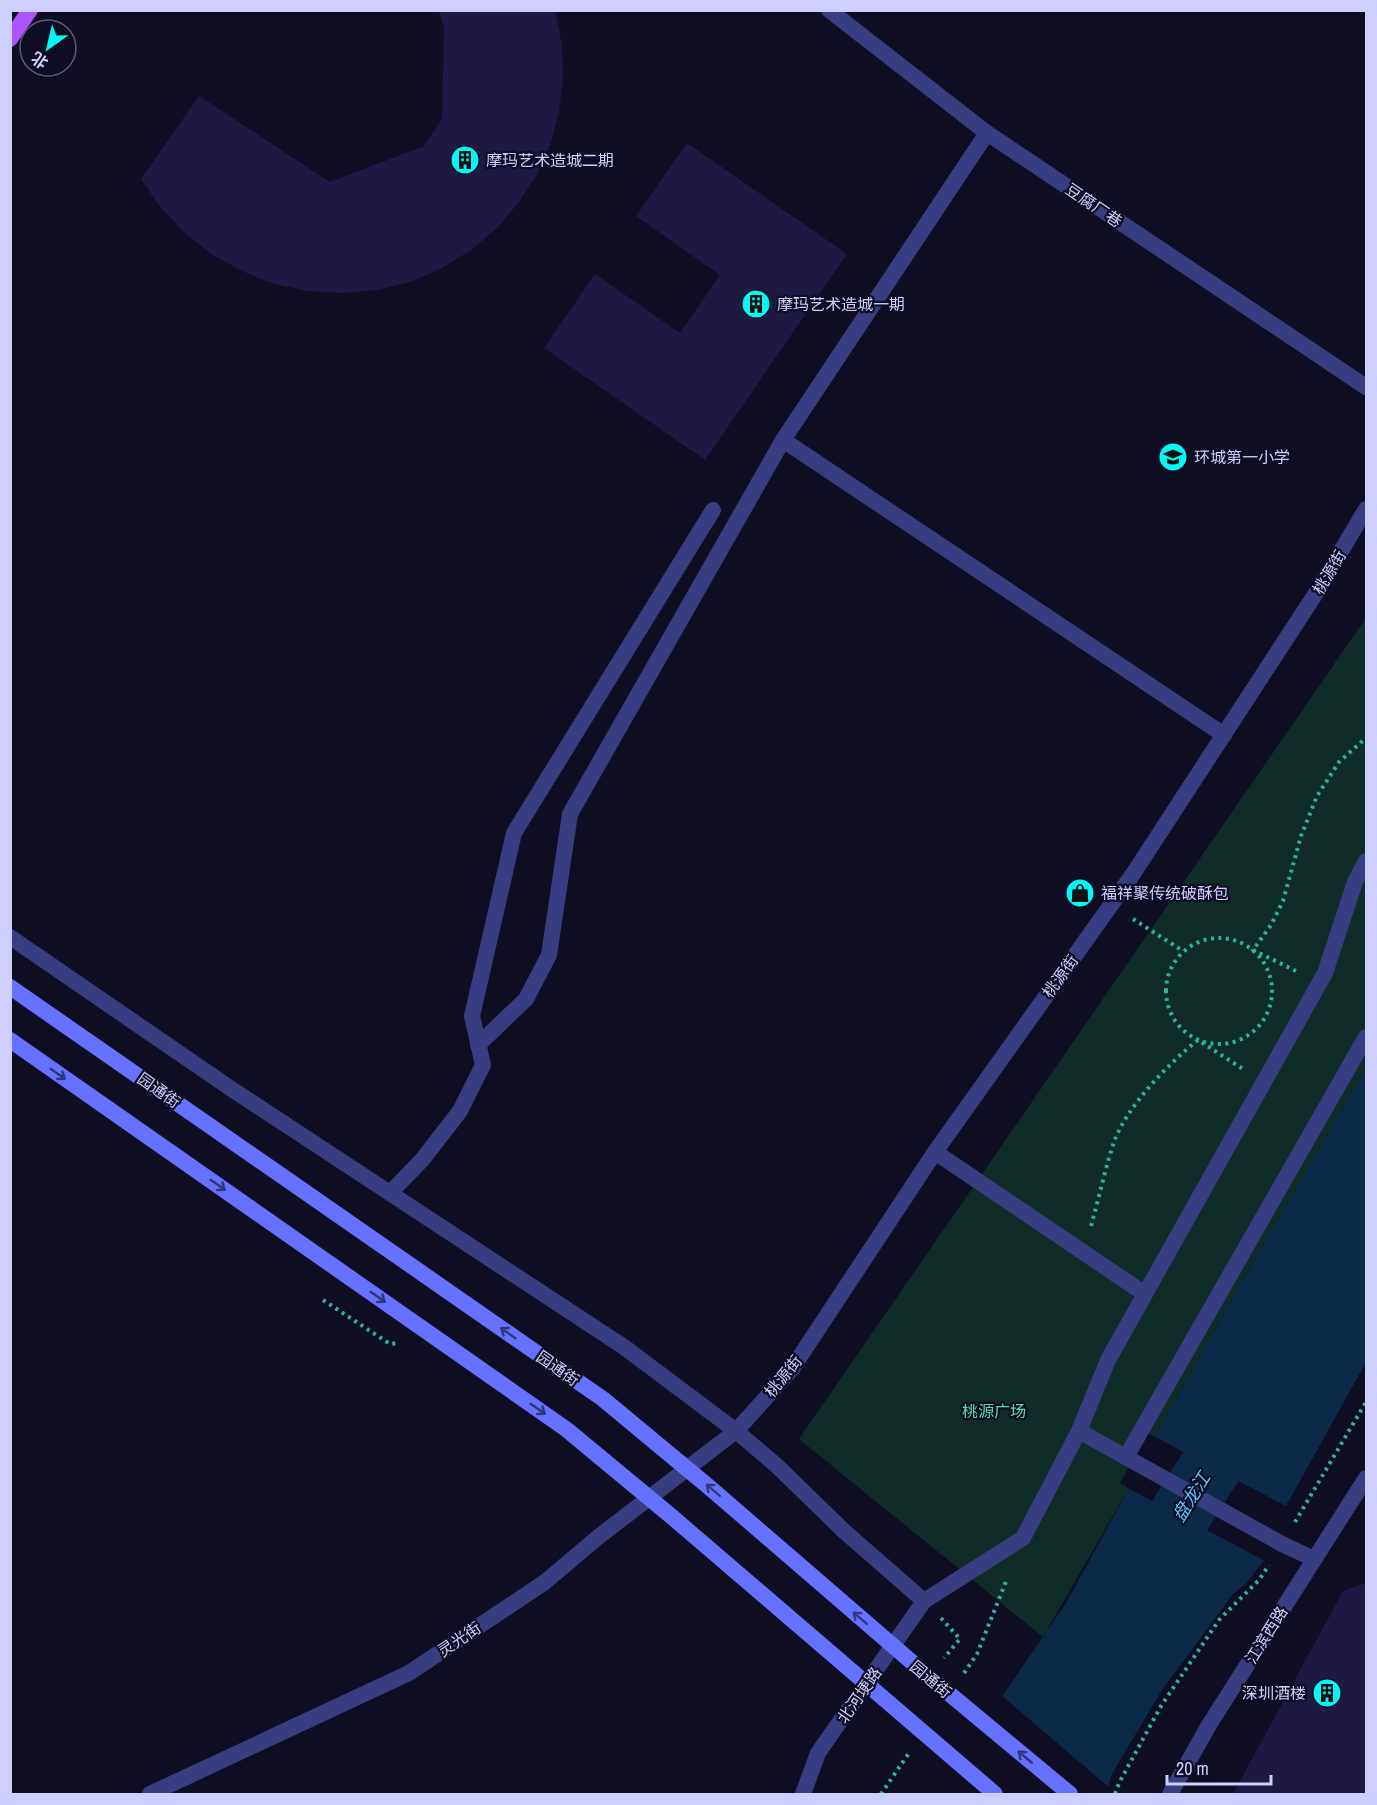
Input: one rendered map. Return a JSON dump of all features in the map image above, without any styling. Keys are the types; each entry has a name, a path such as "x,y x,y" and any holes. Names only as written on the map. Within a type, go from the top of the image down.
{"main road":[{"path":"10,39 30,10"},
{"name":"园通街","path":"10,987 603,1399 709,1487 928,1677 1070,1794"},
{"path":"10,1040 566,1429 995,1794"}],"street":[{"name":"豆腐厂巷","path":"829,10 987,133 1366,387"},
{"path":"478,1045 526,999 549,955 570,814 783,440 987,133"},
{"path":"783,440 1224,735"},
{"name":"桃源街","path":"735,1431 791,1370 934,1152 1133,874 1318,590 1366,509"},
{"path":"390,1193 422,1160 460,1111 483,1065 472,1016 514,833 713,510"},
{"path":"10,937 230,1088 624,1347 776,1465 845,1532 924,1601 1023,1538 1079,1431 1108,1360 1320,983 1355,882 1366,861"},
{"path":"1129,1459 1366,1037"},
{"path":"934,1152 1145,1294"},
{"name":"灵光街","path":"150,1794 410,1673 545,1582 597,1538 735,1431"},
{"path":"1079,1431 1282,1544 1314,1559"},
{"name":"江滨西路","path":"1170,1794 1209,1725 1366,1478"},
{"name":"北河埂路","path":"803,1794 818,1753 924,1601"}],"path":[{"path":"1253,950 1271,925 1283,901 1301,836 1317,796 1339,762 1366,738"},
{"path":"1111,904 1183,951"},
{"path":"1264,1082 1185,1032 1173,1017 1166,1000 1166,982 1172,964 1183,951 1200,941 1218,938 1237,940 1320,983"},
{"path":"1198,1040 1220,1044 1238,1041 1254,1031 1265,1017 1271,1000 1271,981 1265,964 1253,950"},
{"path":"1084,1253 1115,1140 1133,1107 1167,1067 1198,1040"},
{"path":"323,1300 390,1344"},
{"path":"1115,1794 1161,1706 1219,1620 1259,1580 1366,1402"},
{"path":"924,1601 960,1639 928,1677"}],"green space":[{"name":"桃源广场","path":"1366,618 1366,1070 1247,1273 1155,1437 1147,1433 1120,1483 1129,1488 1043,1637 799,1439"}],"water":[{"path":"1366,1070 1366,1362 1286,1506 1155,1437 1247,1273"},
{"path":"1129,1488 1264,1560 1246,1584 1233,1594 1162,1690 1112,1774 1106,1794 933,1794 1066,1603"}],"pier":[{"path":"1153,1435 1289,1508 1285,1509 1154,1439"},
{"path":"1128,1485 1266,1558 1267,1562 1126,1487"},
{"path":"1000,1694 1111,1789 1109,1794 936,1794 932,1791"}],"building":[{"name":"摩玛艺术造城二期","path":"438,10 555,10 562,45 563,79 559,111 551,143 537,174 519,202 497,228 471,250 442,268 410,282 377,290 342,293 308,291 274,284 242,271 211,254 185,233 161,208 141,179 199,96 330,182 424,146 442,119 444,27"},
{"name":"摩玛艺术造城一期","path":"687,143 847,254 705,460 544,348 595,274 680,333 720,275 636,216"},
{"name":"深圳酒楼","path":"1366,1583 1366,1794 1233,1794 1343,1591"}],"waterway":[{"name":"盘龙江","path":"1134,1587 1257,1394"}],"place":[{"name":"摩玛艺术造城二期","path":"465,160"},
{"name":"摩玛艺术造城一期","path":"756,304"},
{"name":"环城第一小学","path":"1173,457"},
{"name":"福祥聚传统破酥包","path":"1080,893"},
{"name":"深圳酒楼","path":"1327,1693"}]}
